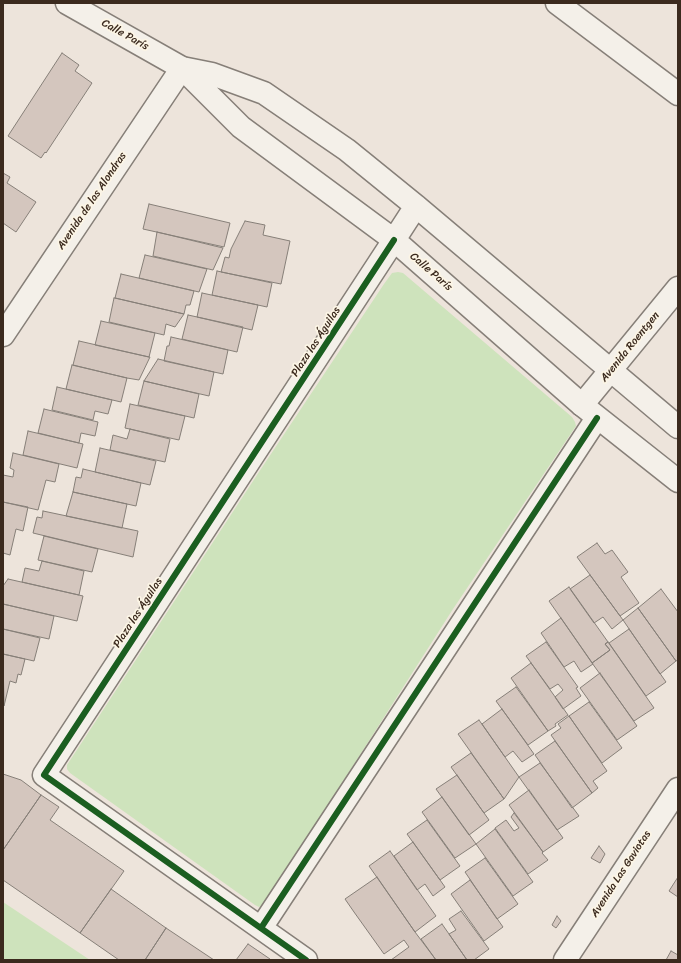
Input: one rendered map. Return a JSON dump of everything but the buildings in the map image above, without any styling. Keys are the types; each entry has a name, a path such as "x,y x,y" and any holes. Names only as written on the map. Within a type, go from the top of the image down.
{"street":[{"name":"Calle París","path":"67,3 182,68 241,127 394,240 590,412 678,481"},
{"path":"557,3 678,94"},
{"name":"Calle París","path":"182,68 212,74 264,93 348,150 611,369 678,427"},
{"name":"Avenida de las Alondras","path":"3,335 182,68"},
{"path":"394,240 416,206"},
{"name":"Plaza las Águilas","path":"306,960 44,776 394,240"},
{"name":"Avenida Roentgen","path":"590,412 611,369 678,288"},
{"path":"261,928 590,412"},
{"name":"Avenida Las Gaviotas","path":"565,960 678,789"}],"green space":[{"path":"392,273 403,273 572,417 576,426 453,609 265,904 259,907 70,773 67,769 67,765 384,284"},
{"path":"3,902 90,960 3,960"}],"cycle path":[{"path":"306,960 44,775 394,240"},
{"path":"261,928 597,418"}]}
